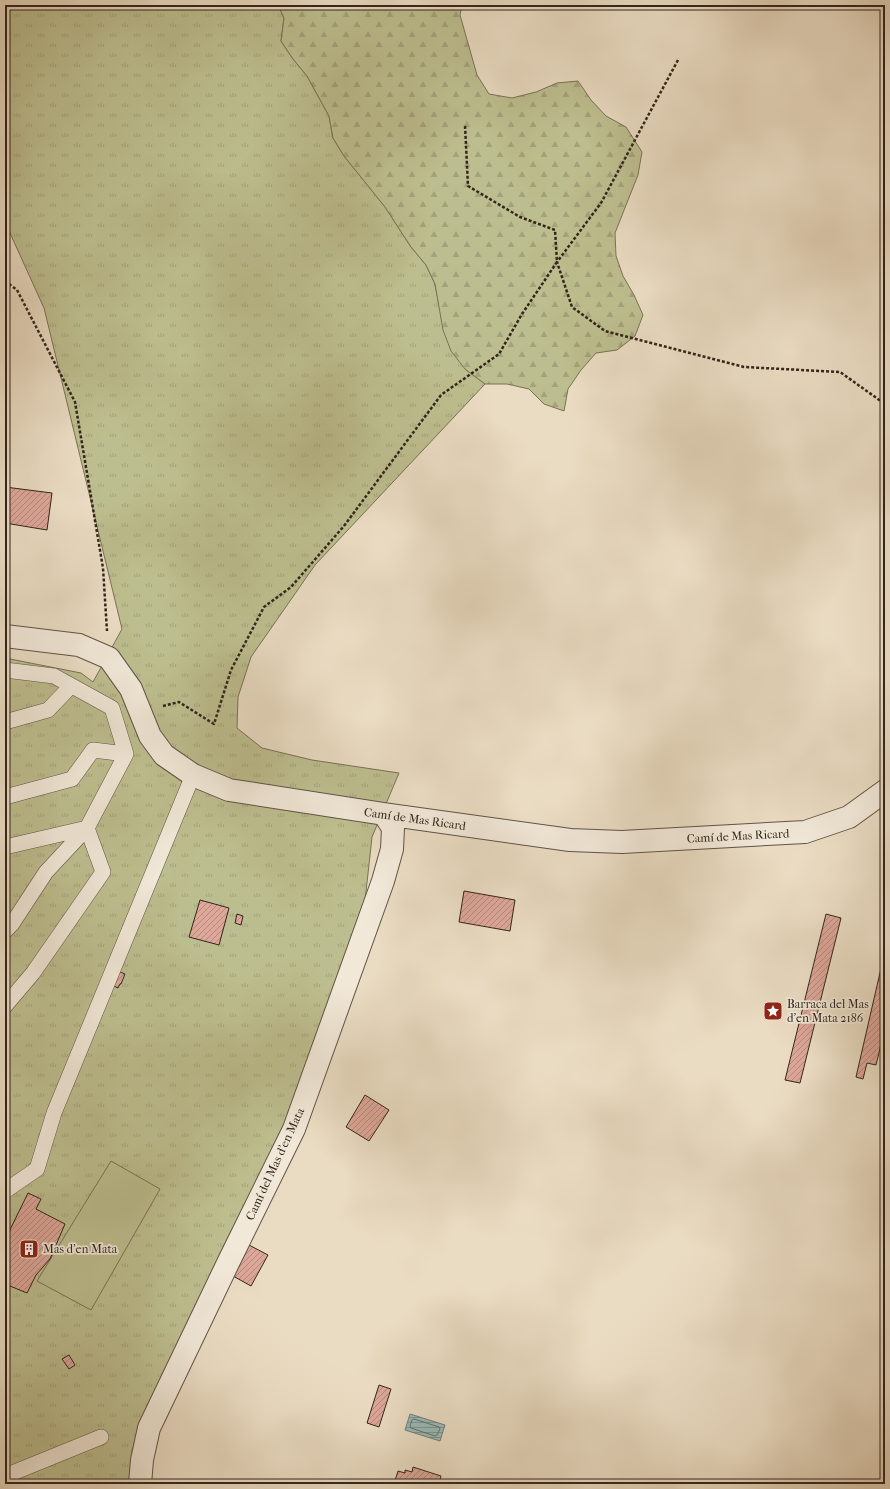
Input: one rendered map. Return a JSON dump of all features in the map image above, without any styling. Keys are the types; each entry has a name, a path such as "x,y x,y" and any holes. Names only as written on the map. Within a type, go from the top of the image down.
{"street":[{"path":"5,636 79,645 109,658"},
{"name":"Camí de Mas Ricard","path":"109,658 131,689 150,736 164,755 193,775 229,790 384,814 570,840 622,842 805,832 849,818 885,791"},
{"name":"Camí del Mas d'en Mata","path":"140,1484 142,1460 149,1428 294,1129 384,881 392,849 393,828 384,814"}],"lane":[{"path":"5,670 54,676 112,708 126,754 87,828 46,872 12,924 5,931"},
{"path":"5,722 48,710 71,686"},
{"path":"5,797 72,779 93,750 126,754"},
{"path":"5,1191 37,1169 54,1113 193,775"},
{"path":"5,847 87,828"},
{"path":"5,1006 33,973 103,872 87,828"},
{"path":"5,1476 101,1437"}],"path":[{"path":"140,712 179,702 214,724 231,670 264,607 291,587 344,526 441,395 499,354 522,314 557,262 601,203 678,60"},
{"path":"465,125 468,186 520,216 555,230 557,262 572,307 605,331 744,368 840,372 885,404"},
{"path":"5,281 17,290 75,402 103,568 109,658"}],"green space":[{"path":"5,5 278,5 284,18 281,41 307,76 329,116 333,138 344,156 385,207 411,247 426,265 435,284 439,305 465,369 485,384 315,565 251,657 238,697 237,728 262,748 312,760 399,773 372,837 365,901 321,1021 285,1137 221,1260 132,1450 132,1484 5,1484 5,658 81,673 93,682 122,629 44,308 5,222"},
{"path":"278,5 462,5 460,15 477,75 489,94 512,98 536,92 557,83 578,81 591,100 606,116 626,127 642,152 638,175 615,233 616,256 623,276 643,315 635,336 617,350 596,353 581,370 568,389 564,411 544,404 529,389 507,384 485,384 465,369 451,351 443,330 435,284 426,265 411,247 385,207 344,156 333,138 329,116 307,76 281,41 284,18"},
{"path":"111,1161 160,1189 91,1310 37,1281"}],"water":[{"path":"410,1414 445,1425 440,1441 405,1430"}],"building":[{"path":"5,487 52,493 47,530 5,523"},
{"path":"464,891 515,900 510,931 459,922"},
{"path":"200,900 229,908 219,945 189,937"},
{"path":"237,914 243,916 241,925 235,923"},
{"path":"826,914 841,918 800,1083 785,1080"},
{"path":"885,951 885,1028 876,1065 867,1063 863,1079 856,1077"},
{"path":"115,970 125,974 118,988 110,984"},
{"path":"365,1095 389,1110 369,1141 346,1127"},
{"name":"Mas d'en Mata","path":"28,1193 41,1199 36,1209 65,1224 50,1259 36,1275 27,1293 5,1284 5,1240"},
{"path":"249,1245 268,1255 251,1286 233,1276"},
{"path":"69,1355 75,1365 69,1369 62,1359"},
{"path":"379,1385 391,1389 379,1427 367,1423"},
{"path":"413,1467 441,1476 439,1484 394,1484 398,1471 405,1473 405,1470 412,1472"}],"place":[{"name":"Barraca del Mas d'en Mata 2186","path":"773,1011"},
{"name":"Mas d'en Mata","path":"29,1249"}]}
